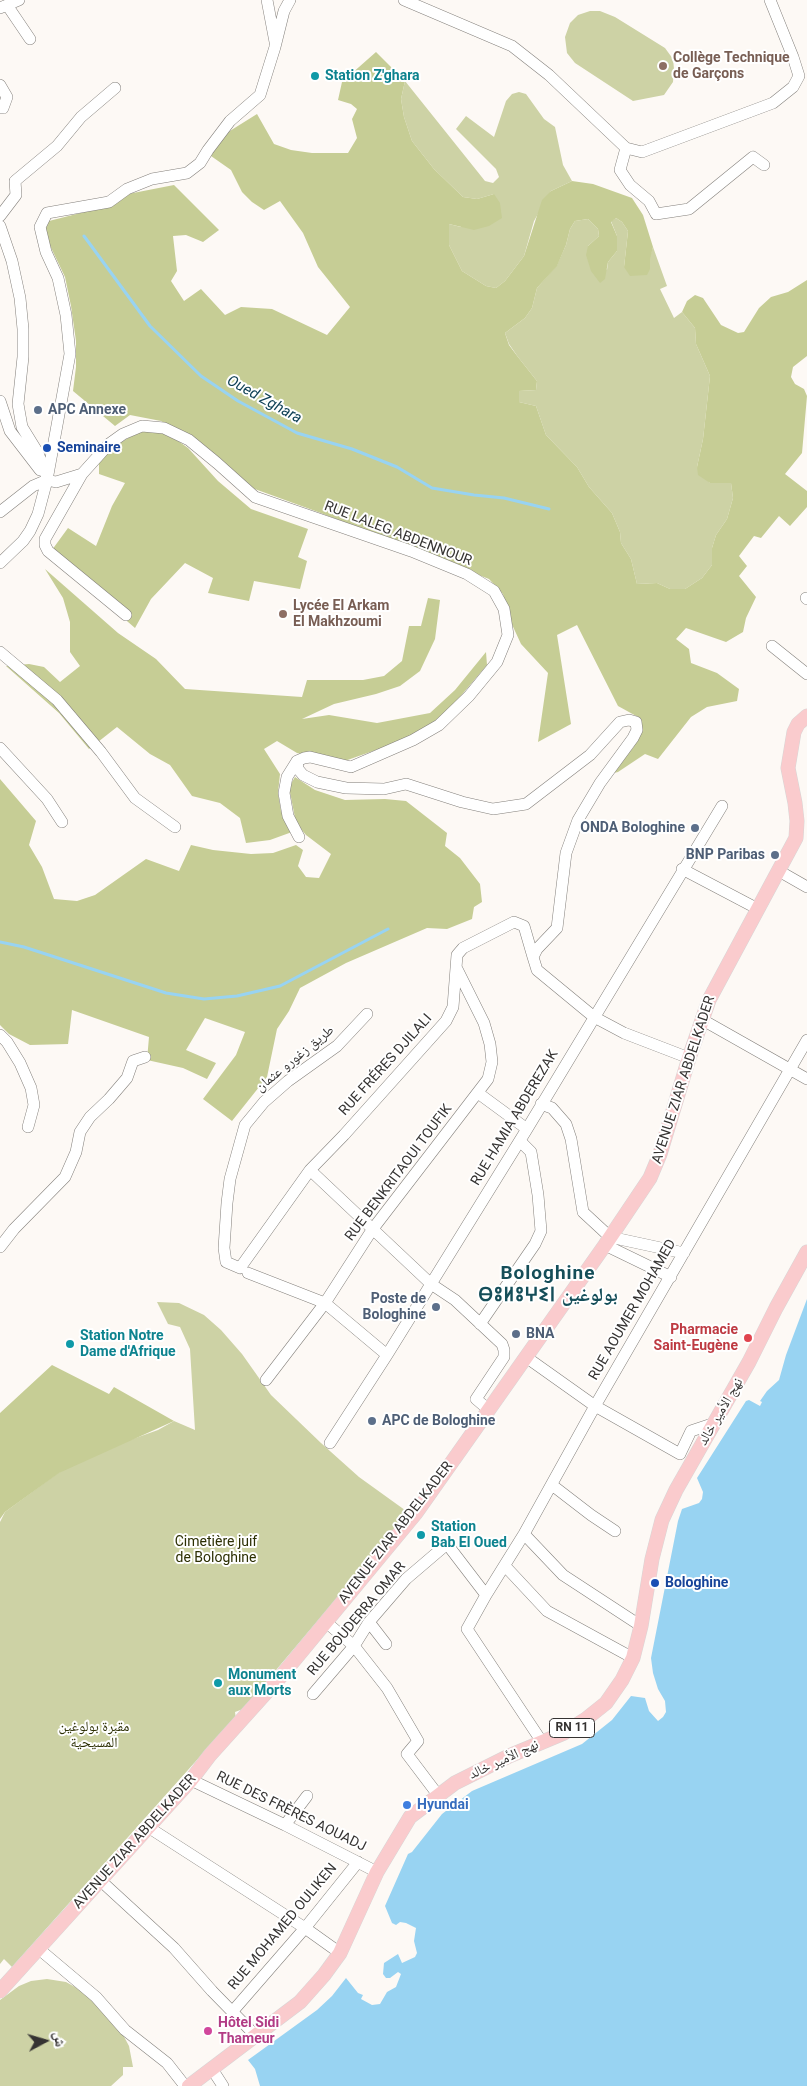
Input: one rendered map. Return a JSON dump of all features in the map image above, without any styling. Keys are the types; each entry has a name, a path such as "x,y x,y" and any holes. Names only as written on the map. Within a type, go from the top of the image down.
{"main road":[{"name":"AVENUE ZIAR ABDELKADER","path":"0,1991 102,1881 191,1780 210,1755 282,1675 416,1513 608,1241 650,1178 660,1154 708,1000 796,838 797,822 788,768 791,741 798,724 807,716"},
{"name":"نهج الأمير خالد","path":"187,2086 300,2002 324,1975 340,1953 377,1872 410,1817 455,1783 564,1733 606,1703 622,1680 633,1658 641,1626 652,1559 662,1520 676,1490 715,1423 807,1252"}],"street":[{"path":"19,0 3,7 30,39"},
{"path":"266,0 275,46"},
{"path":"0,563 16,549 30,531 38,514 47,480 70,354 66,315 60,287 46,252 40,227 47,213 108,202 127,189 152,179 187,173 200,163 230,121 260,95 284,11 290,0"},
{"path":"404,0 512,46 549,74 626,148 642,152 683,138 773,102 792,87 799,76 794,57 770,0"},
{"path":"0,86 7,97 3,108 0,108"},
{"path":"0,216 16,195 15,181 56,146 81,117 115,88"},
{"path":"626,148 620,170 630,185 649,202 656,214 689,209 753,157 764,165"},
{"path":"0,226 12,261 20,298 23,357 18,404 22,426 38,453 47,480"},
{"path":"0,401 10,431 47,480"},
{"name":"RUE LALEG ABDENNOUR","path":"126,615 48,551 45,546 45,539 82,474 108,444 123,434 142,426 164,428 196,446 254,497 411,551 467,574 494,591 504,609 508,635 498,662 470,696 438,725 412,740 351,767 310,757 297,761"},
{"path":"0,512 33,486 47,480 56,482 82,474"},
{"path":"772,646 807,674"},
{"path":"0,652 57,700 101,752 136,798 175,827"},
{"path":"297,761 298,769 303,775 317,782 346,788 384,789 406,784 469,804 493,809 526,804 590,755 620,722 629,720 636,722 637,730 633,738 600,783 578,820 566,852 557,928 536,949 533,957 537,970 594,1017 624,1033 689,1058"},
{"path":"0,748 47,799 62,822"},
{"path":"297,761 286,777 284,793 288,816 298,837"},
{"name":"RUE HAMIA ABDEREZAK","path":"330,1443 520,1141 682,869 722,806"},
{"path":"682,869 758,909"},
{"path":"779,871 807,887"},
{"name":"RUE FRÉRES DJILALI","path":"244,1270 310,1170 344,1135 446,1021 453,1008 457,955 464,948 514,922 524,926 533,957"},
{"name":"RUE BENKRITAOUI TOUFIK","path":"266,1380 325,1302 372,1230 488,1079 492,1062 490,1044 484,1023 457,969"},
{"name":"طريق زغورو عثمان","path":"244,1270 226,1262 224,1248 230,1179 245,1125 264,1102 288,1081 336,1046 367,1014"},
{"path":"701,1019 807,1079"},
{"path":"0,1034 20,1063 31,1088 34,1105 28,1127"},
{"name":"RUE AOUMER MOHAMED","path":"542,1742 467,1630 807,1040"},
{"path":"0,1247 14,1229 64,1178 76,1152 80,1132 90,1117 127,1078 133,1061 145,1057"},
{"path":"478,1093 527,1129"},
{"path":"541,1104 552,1108 566,1124 571,1139 583,1212 608,1241 671,1277"},
{"path":"480,1324 536,1244 541,1231 538,1195 530,1152 520,1141"},
{"path":"310,1170 431,1284 455,1300 502,1344 504,1357 476,1400 489,1410"},
{"path":"608,1241 684,1253"},
{"path":"244,1270 325,1302 387,1355"},
{"path":"526,1357 595,1406 680,1454 691,1431 715,1423"},
{"path":"552,1485 591,1516 615,1531"},
{"path":"524,1534 563,1575 641,1626"},
{"name":"RUE BOUDERRA OMAR","path":"313,1694 354,1646 369,1622 406,1579 447,1544 486,1595"},
{"path":"505,1566 547,1611 633,1658"},
{"path":"326,1622 354,1646 387,1688 418,1741 408,1754 438,1795"},
{"path":"369,1622 386,1644"},
{"name":"RUE DES FRÈRES AOUADJ","path":"191,1780 377,1872"},
{"path":"285,1825 307,1796"},
{"path":"148,1827 305,1928 340,1953"},
{"name":"RUE MOHAMED OULIKEN","path":"232,2012 305,1928 358,1862"},
{"path":"102,1881 174,1948 256,2036"},
{"path":"39,1949 96,1997 125,2030 167,2063 187,2086"},
{"path":"212,2069 223,2086"}],"green space":[{"path":"590,11 600,11 615,17 665,48 673,59 674,69 673,82 664,95 633,101 575,63 567,53 565,37 570,23 578,15"},
{"path":"376,52 405,81 401,99 404,117 412,141 434,169 463,197 477,199 494,194 500,203 502,218 489,226 474,230 449,224 449,245 462,271 486,286 496,288 505,281 524,256 542,200 551,191 572,181 593,184 632,198 643,215 653,247 650,269 647,275 630,276 624,267 628,231 622,222 616,218 611,222 617,236 617,251 608,262 605,279 600,283 591,271 586,255 588,246 599,236 598,229 588,219 575,221 570,229 566,245 557,266 537,288 532,308 525,318 505,333 509,345 537,381 536,390 519,391 519,402 536,406 546,435 577,467 589,487 612,513 620,532 621,543 631,559 637,584 657,583 670,589 685,589 702,578 712,565 712,548 716,535 727,519 733,498 731,483 710,483 698,475 697,467 703,439 710,376 696,344 695,328 682,312 687,301 695,295 703,298 721,325 738,333 744,332 759,308 771,297 788,292 807,280 807,356 793,367 791,377 795,384 804,389 807,396 802,453 785,474 807,491 807,507 790,526 779,516 761,538 754,536 739,556 747,566 739,576 756,597 746,618 743,632 726,642 686,628 676,639 689,649 691,663 717,673 739,689 737,701 707,707 691,717 658,759 645,754 618,772 610,774 633,748 638,739 638,717 618,706 577,625 557,635 571,724 538,742 548,673 521,644 509,618 503,594 489,579 252,488 192,438 161,421 130,415 115,426 73,391 76,367 76,341 71,306 65,277 44,233 49,221 100,208 128,194 174,185 219,230 203,242 186,235 173,236 177,271 171,281 184,301 201,289 225,315 241,307 272,309 327,335 350,307 318,267 303,233 280,201 264,210 242,192 231,170 211,156 217,139 257,114 274,144 291,150 312,153 348,153 357,138 352,119 357,109 351,104 338,100 342,82"},
{"path":"405,81 485,181 493,183 499,177 496,169 456,129 466,116 494,137 506,101 512,94 519,92 526,94 544,119 555,127 563,165 572,181 551,191 534,221 524,256 505,281 496,288 486,286 462,271 449,245 449,224 461,227 494,194 477,199 463,197 434,169 412,141 404,117 401,99"},
{"path":"616,218 622,222 628,231 624,267 650,269 649,259 653,247 667,286 660,289 674,318 682,312 695,328 696,344 710,376 703,439 697,467 710,483 731,483 733,498 727,519 716,535 712,548 712,565 702,578 685,589 670,589 657,583 637,584 631,559 621,543 620,532 612,513 589,487 577,467 546,435 536,406 519,402 519,391 536,390 537,381 509,344 505,333 525,318 532,308 537,288 557,265 566,245 570,229 575,221 588,219 598,229 599,236 588,246 607,270 608,262 617,251 617,236 611,221"},
{"path":"143,429 167,433 188,448 218,481 251,509 308,529 298,557 307,561 300,589 254,581 249,601 208,593 213,578 185,563 151,599 135,628 49,554 68,528 96,546 112,506 125,483 99,474 99,461 115,446"},
{"path":"45,569 118,633 156,659 185,689 302,697 307,680 363,680 384,676 402,661 409,626 421,626 428,598 440,600 435,639 420,671 400,686 334,704 302,719 329,715 377,723 430,713 455,690 486,652 487,665 442,718 418,740 390,745 339,763 297,753 277,741 264,749 280,774 278,793 281,811 292,832 270,840 246,843 240,818 220,803 192,796 170,765 150,754 117,727 89,749 59,713 6,666 29,664 44,667 60,682 80,666 70,652 70,622 63,598"},
{"path":"295,777 315,790 345,800 385,799 406,801 447,833 445,846 460,858 480,884 482,902 474,907 472,919 447,929 427,928 346,963 300,988 289,1011 277,1029 267,1077 232,1121 203,1099 236,1055 245,1032 205,1018 186,1050 216,1063 207,1079 183,1068 147,1060 149,1037 72,1010 68,1044 30,1045 9,1034 0,1025 0,779 36,821 29,845 42,867 54,899 77,901 95,895 146,859 179,871 191,845 213,850 251,854 273,853 296,845 303,850 298,866 306,877 319,878 331,854 306,835 296,823 289,787"},
{"path":"157,1302 179,1303 204,1315 221,1330 242,1354 271,1395 359,1477 409,1513 243,1709 235,1712 236,1720 221,1733 12,1967 4,1959 0,1964 0,1522 5,1512 58,1473 102,1450 158,1430 174,1421 195,1430 190,1349 180,1327 168,1324"},
{"path":"52,1365 109,1394 114,1387 174,1421 59,1473 5,1512 0,1519 0,1413"},
{"path":"47,1979 66,1982 93,1997 121,2031 129,2046 133,2067 123,2067 123,2075 111,2086 0,2086 0,2000 19,1986 31,1981"}],"water":[{"path":"807,1299 807,2086 260,2086 255,2069 248,2060 317,2010 332,1996 346,1978 358,1993 363,1995 361,1999 372,2005 380,2004 387,1992 396,1987 401,1974 398,1972 390,1978 386,1978 383,1974 384,1963 398,1954 402,1963 415,1957 417,1953 414,1941 416,1928 406,1923 400,1922 396,1925 392,1923 385,1906 408,1854 412,1852 442,1814 472,1791 582,1744 612,1720 631,1696 645,1698 649,1711 658,1721 663,1717 666,1712 665,1701 658,1689 651,1658 682,1509 699,1503 702,1499 703,1492 697,1478 746,1401 749,1400 760,1406 762,1402 760,1401 767,1391 779,1380 786,1355"}],"waterway":[{"name":"Oued Zghara","path":"84,236 150,326 201,376 238,401 297,433 352,449 397,467 432,488 504,498 549,509"},
{"path":"0,942 24,947 166,993 204,999 237,996 280,986 388,929"}],"place":[{"name":"Collège Technique de Garçons","path":"663,66"},
{"name":"Station Z'ghara","path":"315,76"},
{"name":"APC Annexe","path":"38,410"},
{"name":"Seminaire","path":"47,448"},
{"name":"Lycée El Arkam El Makhzoumi","path":"283,614"},
{"name":"ONDA Bologhine","path":"695,828"},
{"name":"BNP Paribas","path":"775,855"},
{"name":"Poste de Bologhine","path":"436,1307"},
{"name":"BNA","path":"516,1334"},
{"name":"Pharmacie Saint-Eugène","path":"748,1338"},
{"name":"Station Notre Dame d'Afrique","path":"70,1344"},
{"name":"APC de Bologhine","path":"372,1421"},
{"name":"Station Bab El Oued","path":"421,1535"},
{"name":"Bologhine","path":"655,1583"},
{"name":"Monument aux Morts","path":"218,1683"},
{"name":"Hyundai","path":"407,1805"},
{"name":"Hôtel Sidi Thameur","path":"208,2031"}],"district":[{"name":"Bologhine ⴱⵓⵍⵓⵖⵉⵏ بولوغين","path":"548,1285"}],"park label":[{"name":"Cimetière juif de Bologhine","path":"216,1550"},
{"name":"مقبرة بولوغين المسيحية","path":"94,1735"}]}
